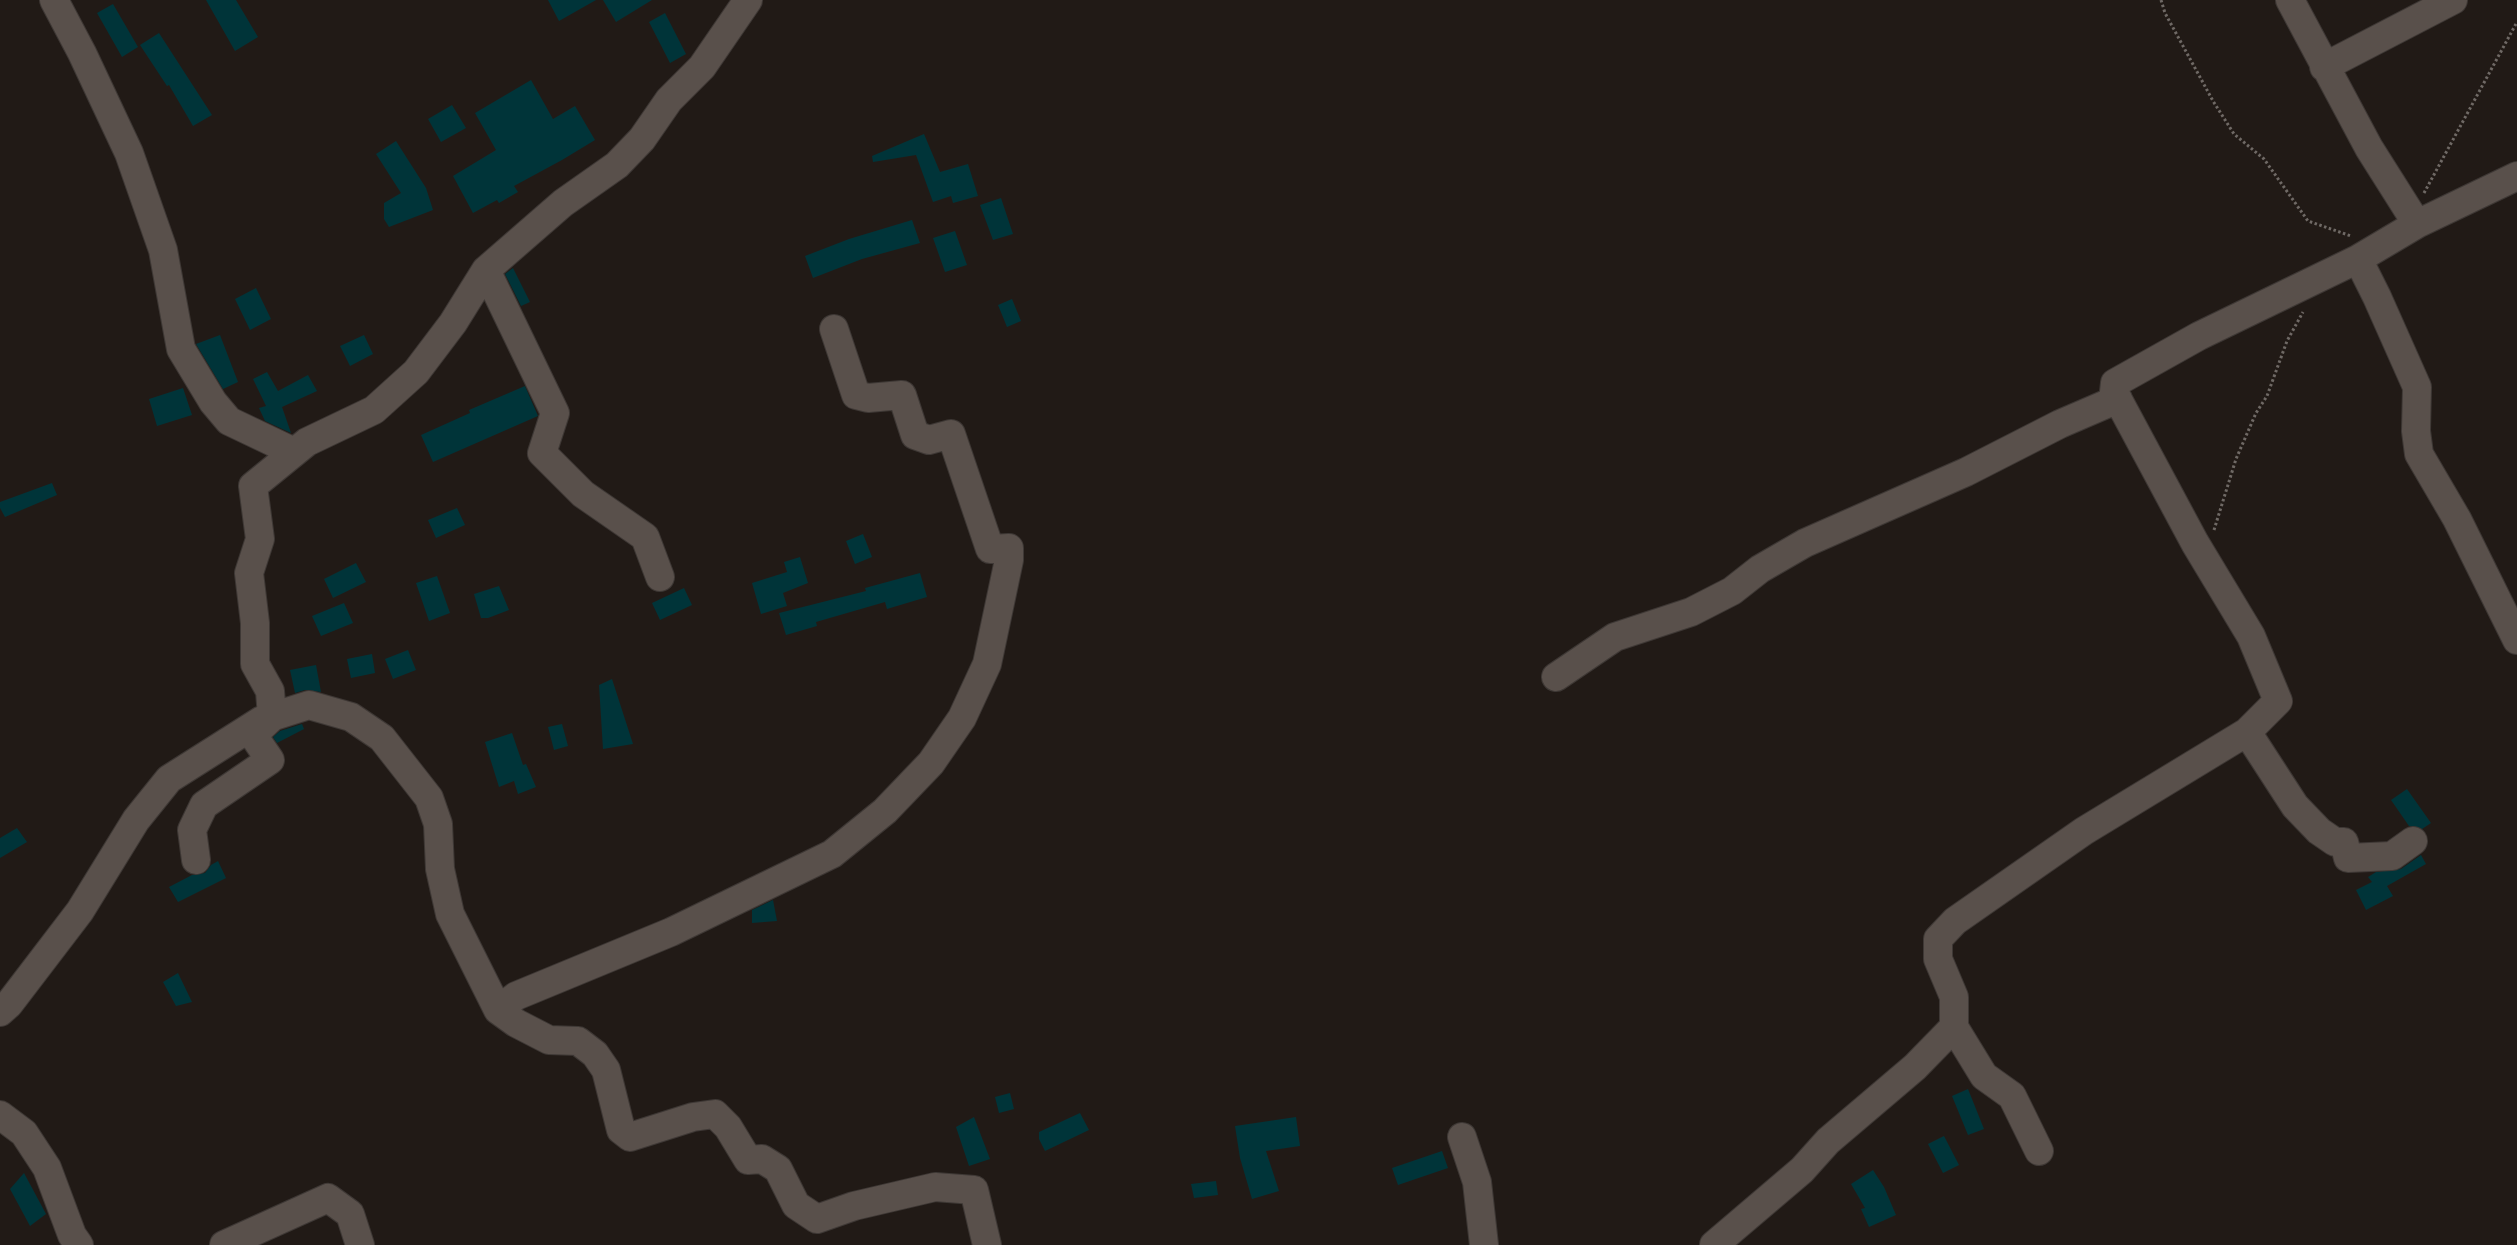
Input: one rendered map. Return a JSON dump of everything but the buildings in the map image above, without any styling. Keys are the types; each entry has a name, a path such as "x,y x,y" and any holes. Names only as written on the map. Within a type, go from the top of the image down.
{"street":[{"path":"54,0 82,53 129,153 163,250 181,349 213,402 229,421 294,452"},
{"path":"272,717 270,691 255,664 254,623 249,573 260,539 252,486 307,442 374,410 416,372 453,323 486,270 563,203 617,165 642,139 670,100 702,67 748,0"},
{"path":"2290,0 2324,67 2349,107 2370,148 2418,224"},
{"path":"2324,67 2453,0"},
{"path":"2039,1151 2012,1096 1984,1076 1954,1027 1954,997 1938,959 1938,939 1956,921 2084,831 2247,732 2278,701 2251,636 2202,554 2114,392 2115,383 2356,248 2418,224 2517,176"},
{"path":"2356,248 2417,387 2416,431 2419,454 2458,519 2517,640"},
{"path":"486,270 555,413 542,453 583,494 645,537 660,577"},
{"path":"498,1010 516,996 671,932 832,854 885,811 925,770 962,718 987,664 1008,569 1009,548 990,549 951,434 929,440 915,435 902,395 868,398 856,395 834,329"},
{"path":"1556,677 1615,638 1691,612 1732,591 1760,569 1805,543 1966,472 2060,424 2118,398"},
{"path":"0,1012 9,1004 80,911 136,820 169,779 262,720 309,706 352,717 382,738 429,798 438,824 440,869 450,914 498,1010 516,1023 549,1040 578,1041 595,1054 606,1070 622,1130 630,1137 693,1117 716,1114 728,1127 748,1160 762,1159 778,1169 796,1205 817,1218 854,1206 935,1187 974,1190 987,1245"},
{"path":"196,860 192,830 204,805 270,760 253,735 272,717"},
{"path":"2247,732 2295,806 2319,831 2335,842 2344,842 2348,858 2371,855 2392,856 2413,841"},
{"path":"1714,1245 1802,1170 1828,1141 1915,1067 1954,1027"},
{"path":"0,1116 24,1133 47,1168 72,1234 79,1245"},
{"path":"1462,1137 1477,1182 1484,1245"},
{"path":"224,1245 328,1198 350,1214 360,1245"}],"path":[{"path":"2161,0 2165,13 2213,102 2234,134 2264,159 2308,220 2356,248"},
{"path":"2418,224 2423,194 2517,22"},
{"path":"2202,554 2208,548 2236,459 2256,413 2267,396 2287,341 2304,309"}]}
